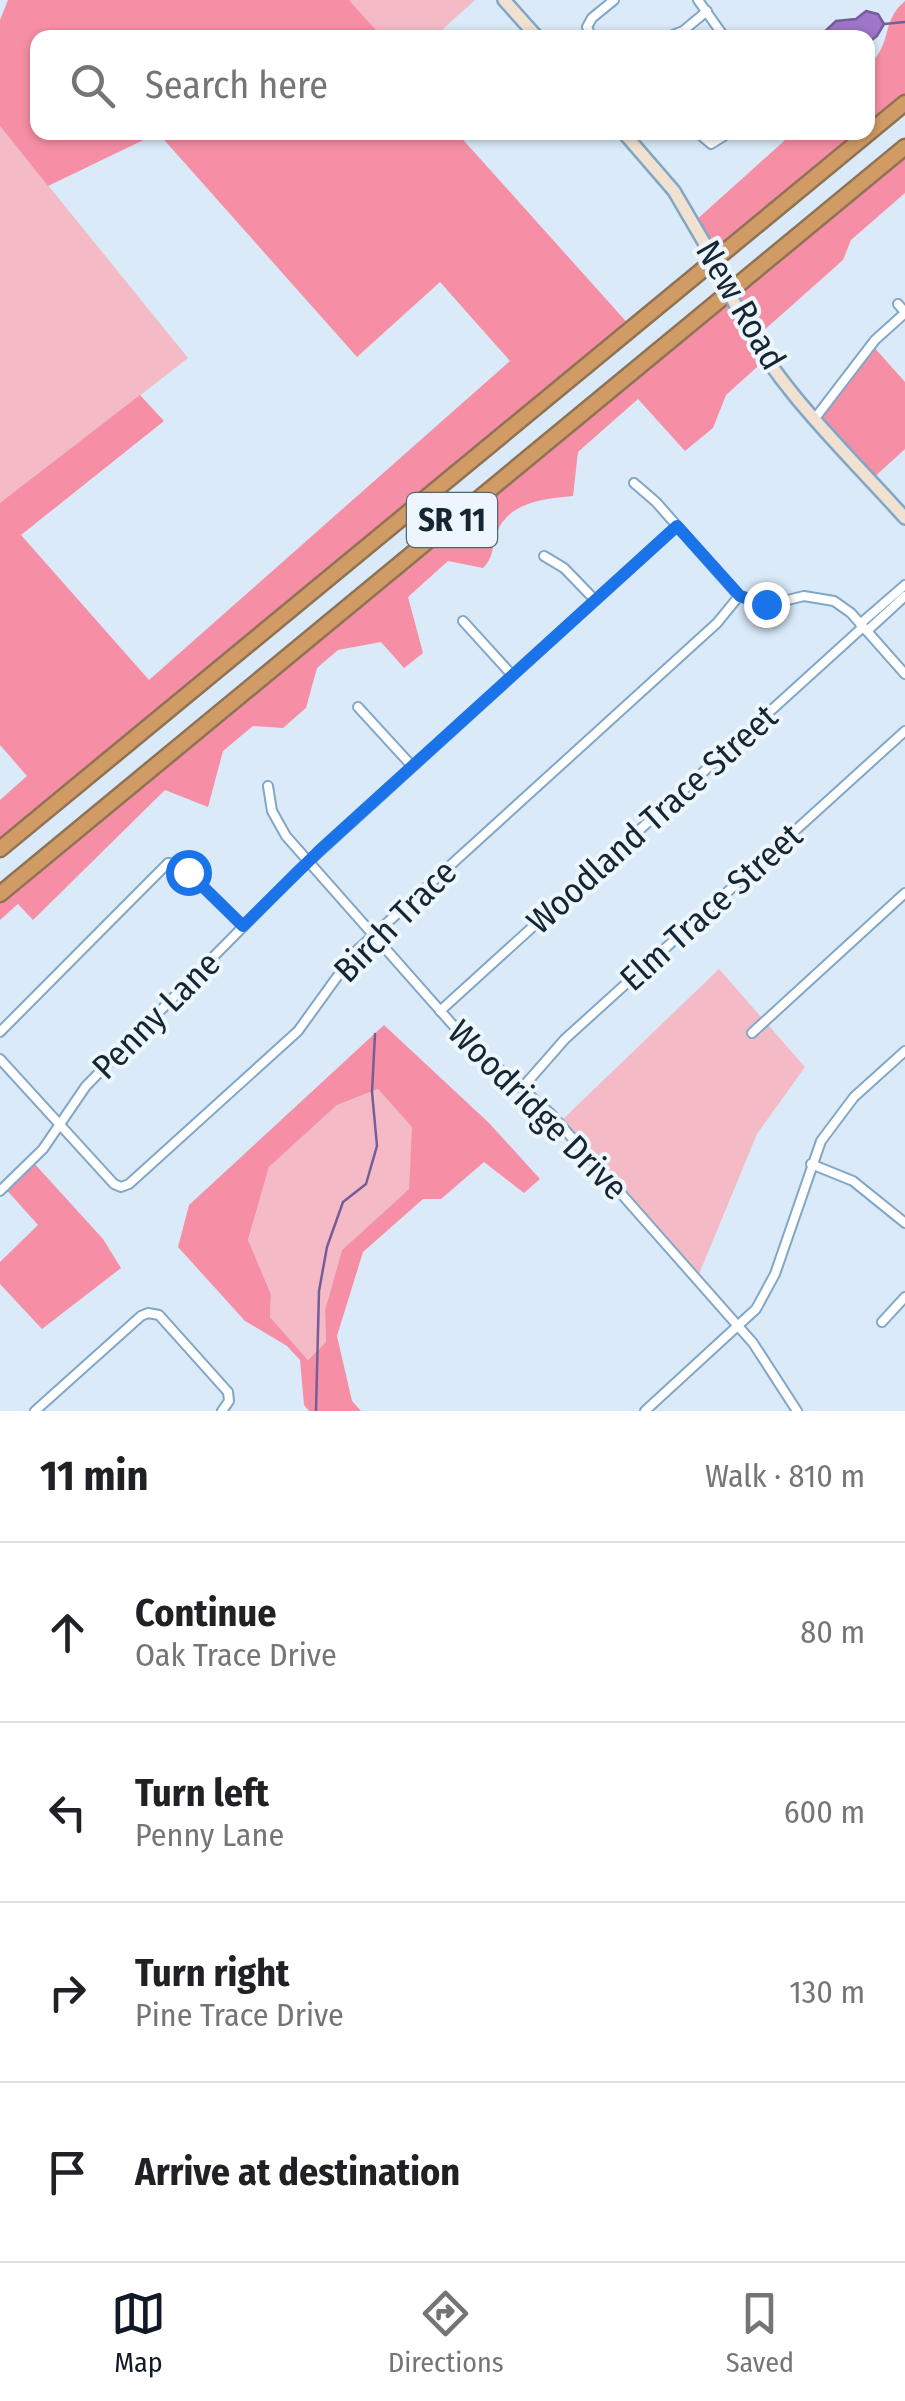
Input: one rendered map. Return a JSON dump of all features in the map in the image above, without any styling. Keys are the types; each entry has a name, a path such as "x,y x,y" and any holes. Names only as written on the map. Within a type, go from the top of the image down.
{"highway":[{"name":"SR 11","path":"875,127 905,102"},
{"name":"SR 11","path":"0,849 859,140"},
{"name":"SR 11","path":"0,894 905,146"}],"street":[{"path":"504,0 531,30"},
{"path":"588,30 614,0"},
{"path":"698,0 720,30"},
{"path":"684,30 707,11"},
{"name":"New Road","path":"629,140 674,192 769,363 905,518"},
{"path":"816,417 875,340 905,312 898,304"},
{"path":"634,483 740,596 766,604 804,596 824,598 844,608 905,674"},
{"name":"Penny Lane","path":"0,1191 32,1162 86,1086 308,861 677,526"},
{"path":"544,556 564,568 595,600"},
{"name":"Woodland Trace Street","path":"440,1011 864,627 905,585"},
{"name":"Birch Trace","path":"0,1059 114,1184 128,1184 298,1031 344,964 373,935 717,623 740,596"},
{"name":"Woodland Trace Street","path":"864,627 905,596"},
{"path":"463,621 512,675"},
{"path":"358,707 412,766"},
{"name":"Elm Trace Street","path":"522,1088 565,1039 905,731"},
{"name":"Woodridge Drive","path":"268,786 278,823 308,861 479,1054 550,1113 739,1327 772,1368 797,1411"},
{"path":"0,1032 168,863 176,862 184,868 243,926"},
{"path":"752,1033 905,892"},
{"path":"645,1411 756,1309 770,1284 821,1141 840,1113 905,1051"},
{"path":"896,1058 905,1068"},
{"path":"811,1164 853,1180 905,1223"},
{"path":"882,1322 905,1297"},
{"path":"35,1411 140,1316 152,1312 159,1315 226,1390 229,1400 222,1411"}],"shaded area":[{"path":"8,0 349,0 376,30 30,30 30,140 143,140 48,186 0,126 0,20"},
{"path":"349,0 475,0 442,30 375,30"},
{"path":"905,1 905,103 875,128 875,58 897,9"},
{"path":"866,11 878,14 884,24 875,38 875,30 826,30 836,21 856,19"},
{"path":"0,126 188,358 1,504 0,503"},
{"path":"164,140 463,140 632,328 0,849 0,800 27,776 0,745 0,503 140,395 164,421 21,535 149,680 510,361 440,282 357,357"},
{"path":"785,140 860,140 713,261 694,222"},
{"path":"905,146 905,193 851,240 843,260 754,339 766,359 726,395 713,428 685,451 638,399 578,452 573,496 519,508 497,532 483,568 448,561 408,597 423,653 404,668 381,642 338,650 317,668 306,708 283,728 253,726 223,751 208,807 165,790 33,920 18,904 0,920 0,894"},
{"path":"872,345 905,382 905,449 871,480 816,417"},
{"path":"719,969 805,1067 757,1134 699,1274 562,1120"},
{"path":"384,1025 489,1123 540,1179 524,1193 484,1162 441,1199 423,1199 363,1252 337,1336 352,1401 361,1411 309,1411 304,1405 300,1360 287,1346 245,1321 178,1247 189,1205","holes":["378,1089 412,1127 409,1189 342,1250 325,1310 326,1342 308,1360 270,1317 271,1294 248,1240 269,1167 337,1105"]},
{"path":"378,1089 413,1127 409,1189 342,1250 325,1310 326,1342 308,1360 270,1317 271,1293 248,1241 269,1167 337,1105"},
{"path":"32,1161 103,1239 121,1268 42,1329 0,1284 0,1262 38,1225 4,1187"}],"waterway":[{"path":"884,24 905,22"},
{"path":"316,1411 319,1291 327,1247 343,1202 366,1184 377,1146 372,1092 375,1034"}],"route":[{"path":"188,872 243,926 320,850 677,526 740,596 766,604"}]}
